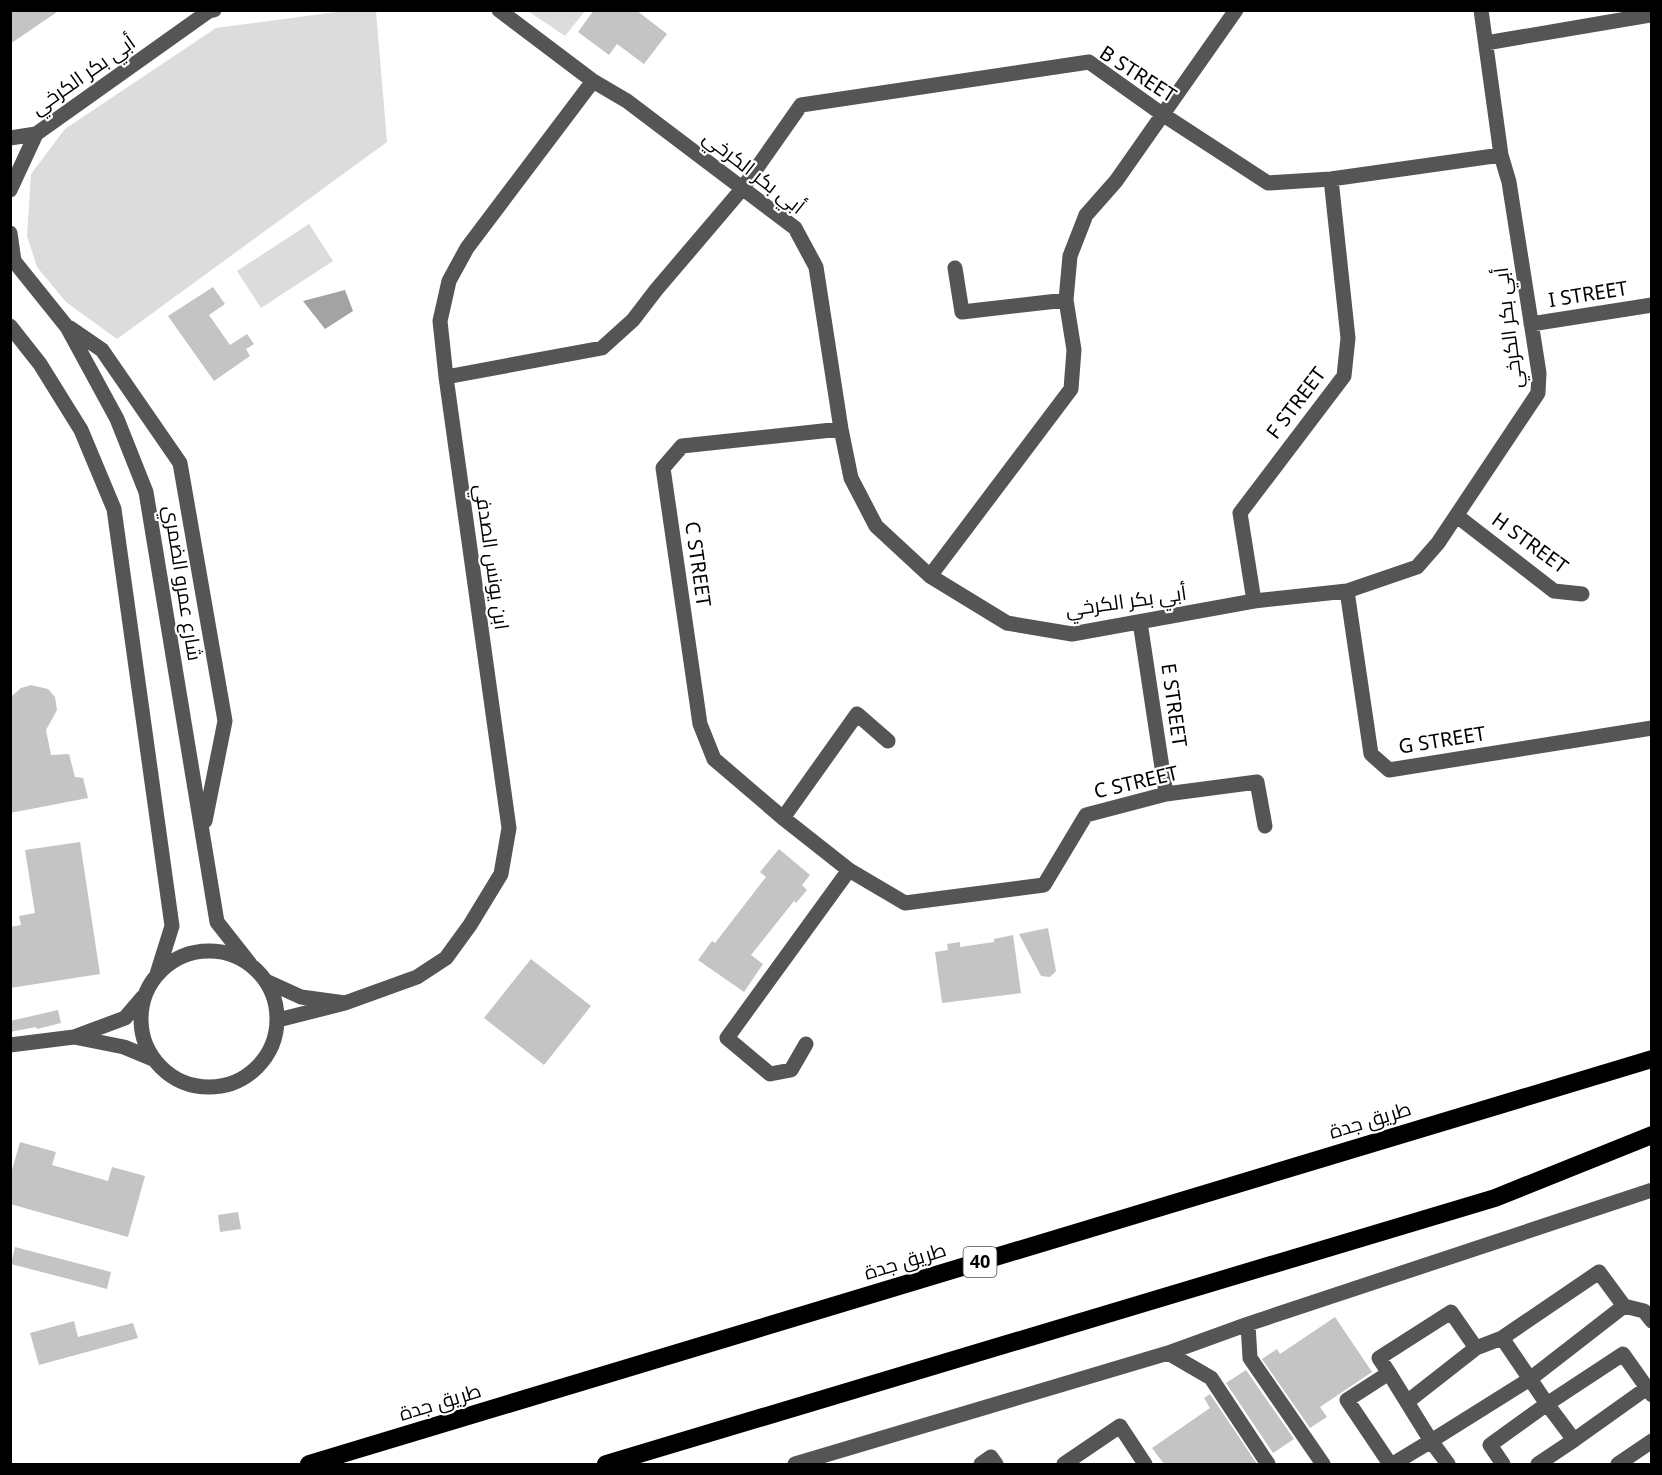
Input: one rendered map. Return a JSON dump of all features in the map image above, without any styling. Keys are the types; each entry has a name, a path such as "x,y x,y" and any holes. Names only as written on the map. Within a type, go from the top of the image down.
{"highway":[{"name":"طريق جدة","path":"309,1464 1652,1059"},
{"path":"606,1464 1495,1198 1652,1135"}],"street":[{"name":"أبي بكر الكرخي","path":"36,134 209,11 214,10"},
{"name":"أبي بكر الكرخي","path":"499,10 593,81 627,101 795,228 816,267 841,429 851,478 876,526 930,576 1007,623 1072,634 1254,602 1347,591 1418,567 1457,516 1538,393 1539,373 1509,182 1501,155 1481,10"},
{"path":"930,576 1071,389 1074,350 1066,300 1070,256 1086,215 1116,180 1236,10"},
{"path":"1486,43 1650,15 1650,10"},
{"name":"B STREET","path":"446,377 602,348 633,320 742,189 801,105 1089,62 1162,114 1268,183 1331,179 1501,155"},
{"name":"ابن يونس الصدفي","path":"278,1020 345,1003 417,977 446,958 470,925 501,874 509,828 440,321 449,282 467,248 593,81"},
{"path":"10,138 36,134"},
{"path":"10,190 36,134"},
{"name":"F STREET","path":"1254,602 1240,513 1344,376 1348,338 1331,179"},
{"name":"شارع عمرو الضمري","path":"10,233 14,261 67,327 117,419 146,492 217,922 249,964"},
{"path":"956,268 962,312 1066,300"},
{"name":"I STREET","path":"1531,324 1652,305"},
{"path":"10,326 40,364 81,430 114,509 172,926 157,974 145,994 125,1018 74,1037 10,1046"},
{"path":"67,327 102,350 180,463 225,721 203,830"},
{"name":"C STREET","path":"841,429 682,446 663,468 700,724 714,759 783,819 849,870 905,903 1044,885 1086,815 1166,794 1257,782 1265,825"},
{"name":"H STREET","path":"1457,516 1554,591 1582,594"},
{"name":"G STREET","path":"1347,591 1371,754 1389,770 1652,728"},
{"name":"E STREET","path":"1140,622 1166,794"},
{"path":"783,819 856,714 888,741"},
{"path":"806,1044 791,1070 771,1074 727,1038 849,870"},
{"path":"145,994 140,1017 143,1039 153,1059 168,1074 187,1084 208,1088 230,1084 249,1075 264,1060 274,1041 278,1020 275,1000 266,981 249,964 232,955 212,951 191,953 173,961 157,974"},
{"path":"266,981 301,997 345,1003"},
{"path":"74,1037 123,1047 153,1059"},
{"path":"795,1464 1168,1353 1248,1324 1652,1190"},
{"path":"1407,1402 1476,1348 1502,1338 1599,1272 1624,1306 1644,1311 1652,1321"},
{"path":"1389,1373 1347,1400 1392,1464 1530,1379 1624,1306"},
{"path":"1448,1464 1379,1359 1451,1312 1476,1348"},
{"path":"1248,1324 1250,1358 1323,1464"},
{"path":"1502,1338 1574,1440"},
{"path":"1168,1353 1211,1378 1268,1464"},
{"path":"1503,1464 1490,1445 1623,1354 1649,1391 1538,1464"},
{"path":"1064,1464 1120,1426 1145,1464"},
{"path":"1618,1464 1652,1441"},
{"path":"981,1464 991,1457 996,1464"}],"shaded area":[{"path":"344,11 376,11 387,142 117,339 66,302 37,267 27,236 31,174 65,129 216,28"},
{"path":"528,11 585,11 565,36"},
{"path":"309,224 333,261 261,308 237,271"},
{"path":"345,290 353,311 325,329 303,301"}],"building":[{"path":"10,10 60,10 10,44"},
{"path":"594,10 636,10 667,34 644,64 617,44 609,55 578,32"},
{"path":"213,287 225,304 209,315 230,345 247,334 254,344 246,349 250,356 214,381 168,316"},
{"path":"31,685 48,689 55,697 57,710 46,730 51,755 69,754 75,777 83,778 88,798 10,813 10,703 12,696 21,688"},
{"path":"80,842 100,974 10,988 10,927 21,925 19,916 35,913 25,850"},
{"path":"779,849 810,875 802,885 807,890 796,903 794,901 751,955 763,964 744,992 698,960 712,941 715,943 766,877 760,872"},
{"path":"1048,928 1056,971 1050,977 1041,976 1019,934"},
{"path":"1013,935 1021,993 942,1003 935,952 948,950 947,944 960,942 960,947 994,942 994,939"},
{"path":"531,959 591,1006 544,1065 484,1018"},
{"path":"58,1010 61,1023 10,1032 10,1021"},
{"path":"20,1142 56,1152 52,1165 108,1181 112,1167 145,1176 128,1237 10,1204 10,1177"},
{"path":"238,1212 241,1229 220,1232 218,1215"},
{"path":"15,1247 111,1272 107,1289 11,1264"},
{"path":"1335,1317 1372,1372 1320,1407 1327,1417 1310,1428 1262,1359 1277,1349 1280,1354"},
{"path":"74,1321 78,1337 133,1323 138,1338 39,1365 30,1333"},
{"path":"1246,1370 1294,1439 1273,1453 1226,1383"},
{"path":"1210,1394 1257,1464 1164,1464 1152,1448 1210,1408 1204,1398"}]}
